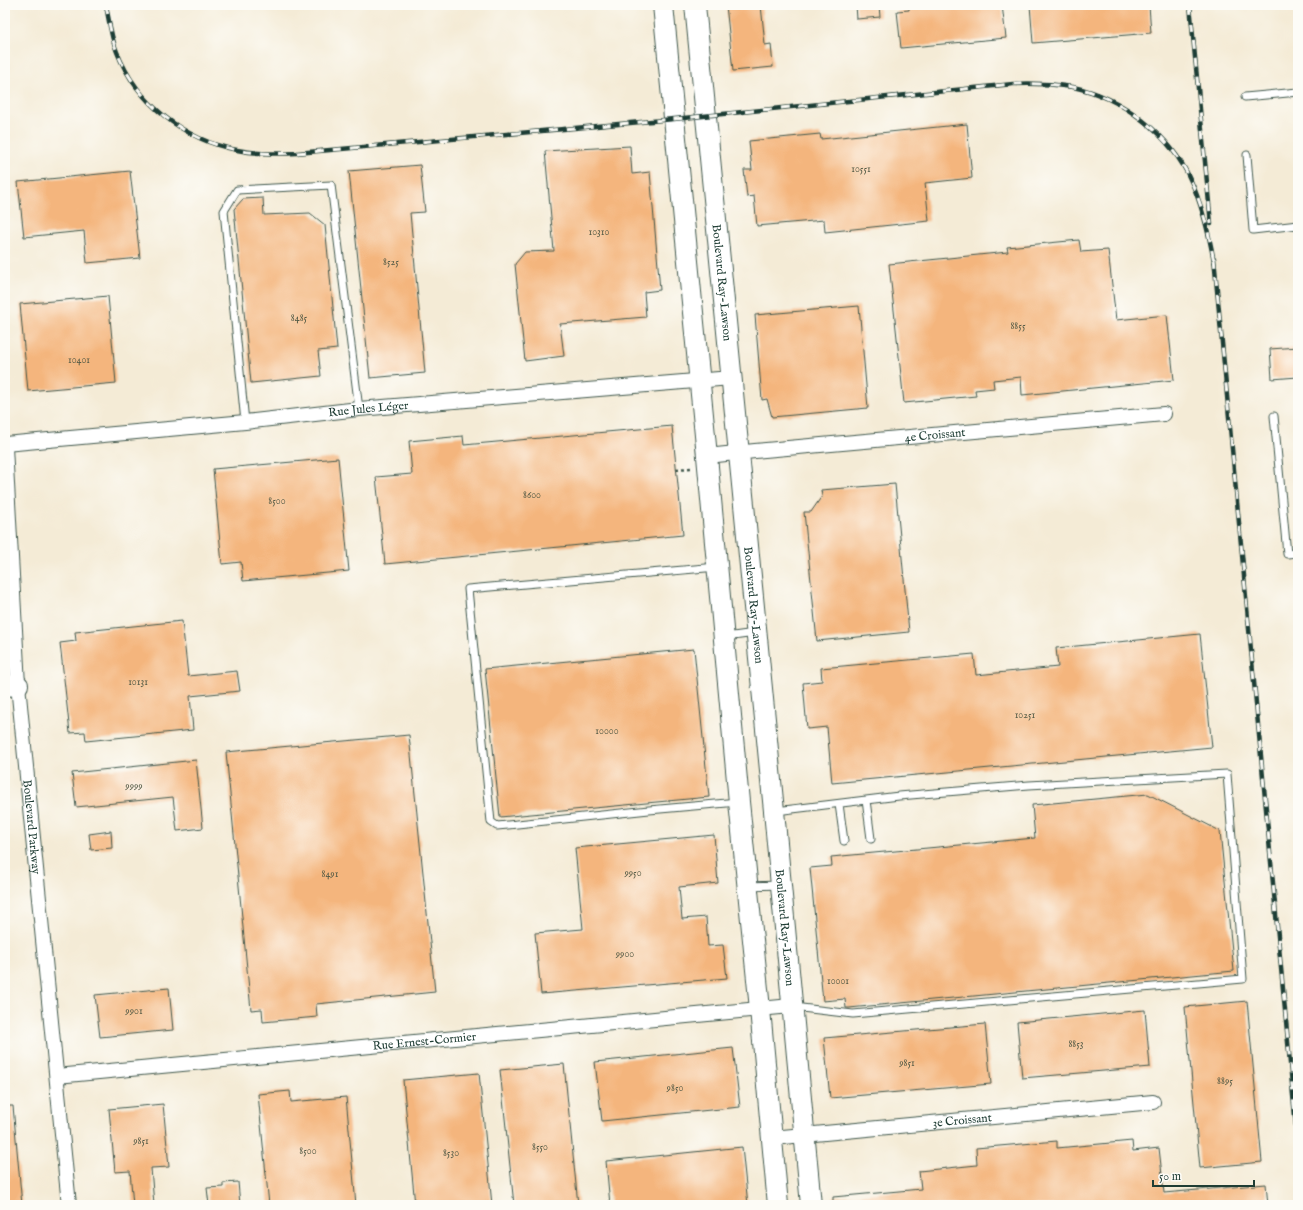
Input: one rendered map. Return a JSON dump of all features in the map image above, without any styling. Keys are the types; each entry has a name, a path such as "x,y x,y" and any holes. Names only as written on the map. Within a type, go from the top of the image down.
{"street":[{"path":"663,5 707,456 738,802 760,1009 778,1205"},
{"name":"Boulevard Ray-Lawson","path":"695,5 811,1205"},
{"name":"Rue Jules Léger","path":"5,446 359,409 731,378"},
{"name":"4e Croissant","path":"707,456 1164,414"},
{"name":"Boulevard Parkway","path":"5,446 12,685 57,1076 69,1205"},
{"name":"Rue Ernest-Cormier","path":"57,1076 792,1006"},
{"name":"3e Croissant","path":"772,1138 1153,1102"}],"lane":[{"path":"1245,97 1298,92"},
{"path":"1247,155 1253,230 1298,225"},
{"path":"245,422 224,211 237,190 331,185 359,409"},
{"path":"1274,416 1287,554 1298,553"},
{"path":"717,567 468,589 491,822 497,826 738,802"},
{"path":"724,637 756,633"},
{"path":"774,811 866,800 1029,785 1226,774 1243,979 854,1014 792,1006"},
{"path":"866,800 871,839"},
{"path":"838,804 844,841"},
{"path":"747,886 780,885"}],"building":[{"path":"726,5 761,5 765,45 771,44 773,67 733,71"},
{"path":"856,5 879,5 880,17 857,19"},
{"path":"909,5 1002,5 1006,38 901,48 897,11 909,10"},
{"path":"1030,5 1149,5 1151,33 1033,43"},
{"path":"967,124 972,178 925,183 929,221 825,232 824,220 757,226 754,196 747,197 744,170 752,170 749,141 820,134 821,139"},
{"path":"630,146 632,174 650,172 660,290 644,292 646,317 560,324 564,356 525,361 515,264 525,252 554,251 545,151"},
{"path":"420,165 425,212 410,213 425,373 370,378 349,171"},
{"path":"130,171 140,258 87,263 84,231 24,237 18,182"},
{"path":"263,198 264,215 310,213 325,225 337,349 318,351 321,376 251,383 234,209 243,199"},
{"path":"1079,240 1081,252 1108,250 1116,320 1167,315 1174,380 1022,395 1021,377 993,380 994,388 975,390 976,396 904,403 889,264 1008,252 1007,247"},
{"path":"108,296 116,383 28,391 20,304"},
{"path":"859,306 868,408 772,417 767,399 762,400 755,315"},
{"path":"1298,347 1298,377 1272,379 1270,349"},
{"path":"672,426 683,535 385,564 376,477 412,474 409,441 463,436 464,445"},
{"path":"338,458 349,571 243,581 241,562 222,564 213,469"},
{"path":"895,484 909,632 817,641 804,512 811,512 822,496 821,490"},
{"path":"182,621 188,676 237,671 240,691 190,696 193,730 86,741 85,732 70,733 60,643 76,641 75,632"},
{"path":"1200,634 1212,747 832,783 827,727 807,729 803,683 822,681 821,668 974,654 976,675 1058,667 1056,648"},
{"path":"694,649 709,797 500,817 485,669"},
{"path":"409,735 435,992 316,1004 317,1017 263,1022 262,1009 251,1010 226,752"},
{"path":"196,760 203,828 177,831 173,797 76,807 72,773"},
{"path":"1148,794 1220,831 1234,971 849,1008 846,1008 845,999 823,1001 810,868 832,866 831,857 1035,838 1032,805"},
{"path":"111,831 112,848 91,850 89,834"},
{"path":"714,835 718,883 679,887 682,919 706,917 708,946 723,945 727,978 541,994 535,933 583,929 575,848"},
{"path":"169,988 173,1030 100,1037 95,995"},
{"path":"1247,1001 1262,1162 1200,1168 1185,1007"},
{"path":"1145,1010 1150,1067 1022,1078 1017,1022"},
{"path":"985,1024 991,1084 830,1098 824,1038"},
{"path":"733,1048 740,1107 602,1121 595,1062"},
{"path":"564,1064 578,1205 514,1205 500,1070"},
{"path":"479,1073 492,1205 415,1205 403,1080"},
{"path":"290,1091 291,1102 346,1097 356,1205 269,1205 258,1094"},
{"path":"163,1104 169,1167 151,1168 154,1205 133,1205 130,1171 115,1172 109,1109"},
{"path":"5,1106 13,1106 22,1205 5,1205"},
{"path":"1057,1141 1057,1148 1132,1141 1133,1151 1159,1148 1164,1193 1266,1184 1268,1205 833,1205 833,1197 921,1189 919,1171 977,1165 976,1148"},
{"path":"742,1147 748,1205 610,1205 606,1161"},
{"path":"238,1182 240,1205 209,1205 207,1188 223,1187 223,1183"}],"railway":[{"path":"106,5 117,52 126,70 150,103 181,128 199,138 217,145 259,153 297,153 674,119 1013,84 1043,84 1073,87 1109,99 1127,109 1143,120 1171,148 1191,181 1199,201 1214,262"},
{"path":"1190,5 1211,224"},
{"path":"1214,258 1298,1148"}]}
